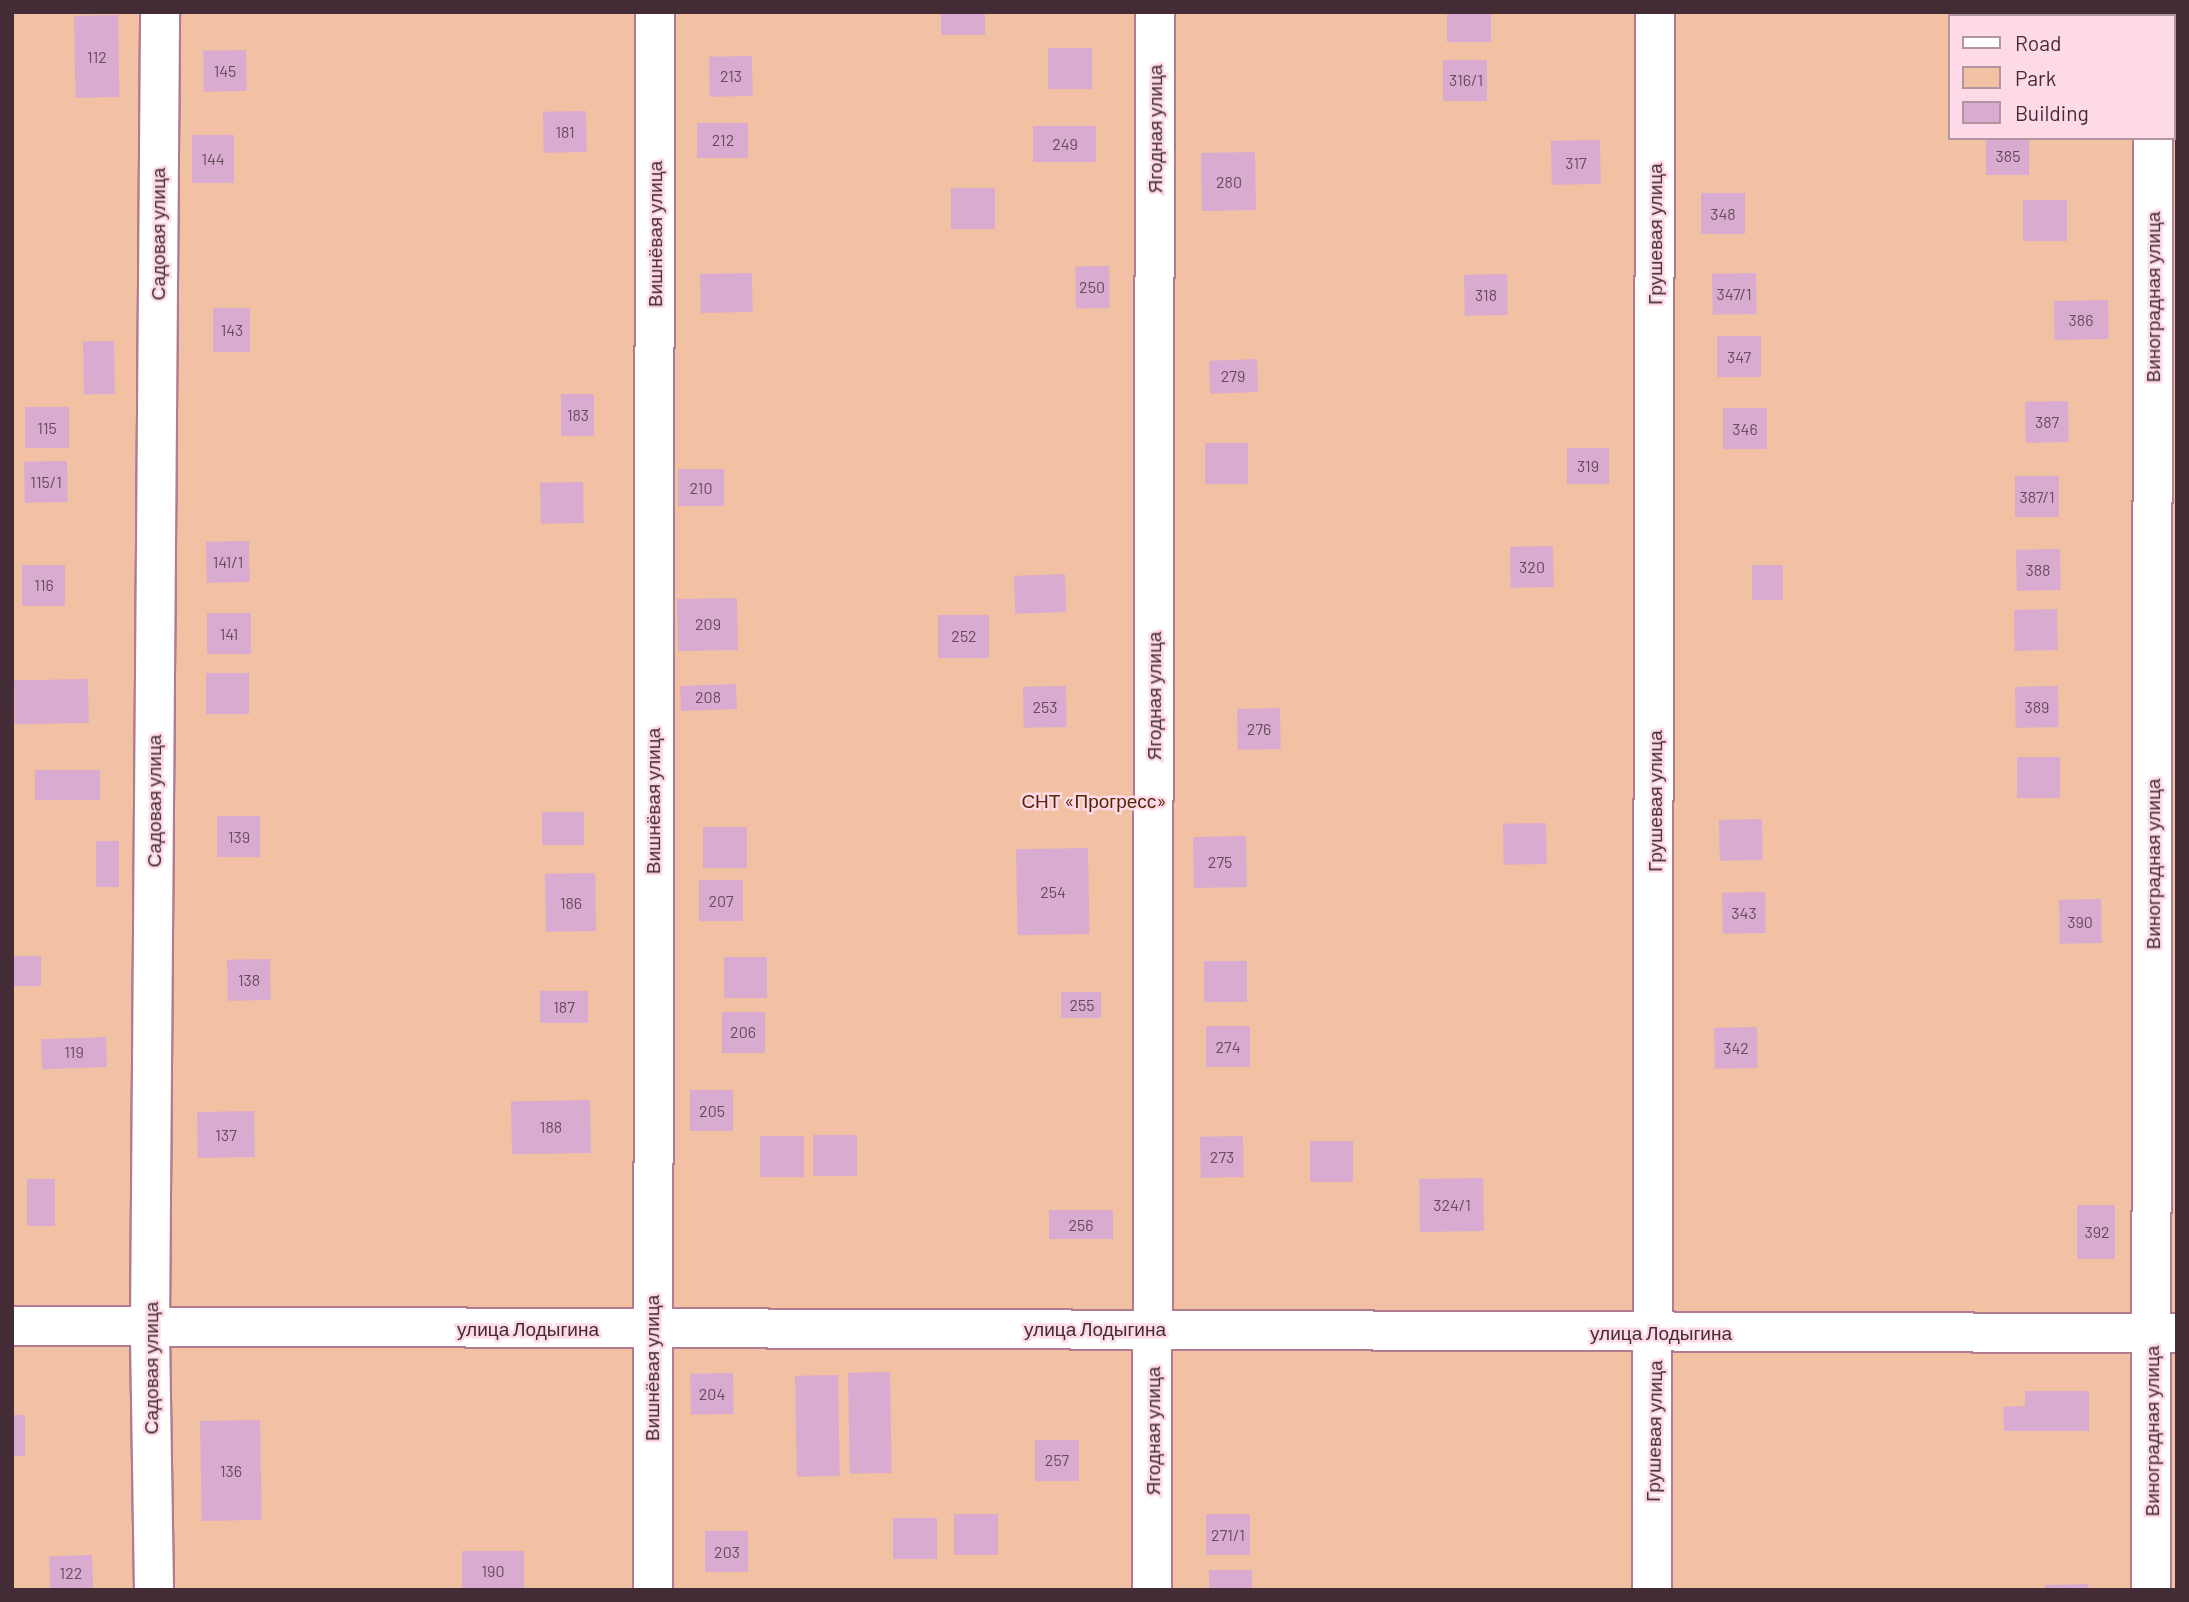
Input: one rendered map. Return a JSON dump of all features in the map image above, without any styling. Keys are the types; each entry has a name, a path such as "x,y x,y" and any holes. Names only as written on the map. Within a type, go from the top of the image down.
{"street":[{"name":"Садовая улица","path":"154,1590 150,1326 160,12"},
{"name":"Вишнёвая улица","path":"653,1590 655,12"},
{"name":"Ягодная улица","path":"1152,1590 1155,12"},
{"name":"Грушевая улица","path":"1652,1590 1655,12"},
{"name":"Виноградная улица","path":"2151,1590 2165,1333 2153,140"},
{"name":"улица Лодыгина","path":"12,1326 2165,1333"}],"green space":[{"name":"СНТ «Прогресс»","path":"12,12 2177,12 2177,1590 12,1590"}],"building":[{"path":"941,12 985,12 985,35 941,35"},
{"path":"1447,12 1491,12 1491,42 1447,42"},
{"path":"118,15 119,97 75,98 74,16"},
{"path":"1048,48 1092,48 1092,89 1048,89"},
{"path":"246,50 247,91 204,92 203,51"},
{"path":"752,56 753,96 710,97 709,57"},
{"path":"1443,60 1487,60 1487,101 1443,101"},
{"path":"586,111 587,152 544,153 543,112"},
{"path":"697,123 748,123 748,158 697,158"},
{"path":"1033,126 1096,126 1096,162 1033,162"},
{"path":"192,135 234,135 234,183 192,183"},
{"path":"1600,140 1601,184 1552,185 1551,141"},
{"path":"1986,140 2029,140 2029,175 1986,175"},
{"path":"1255,152 1256,210 1202,211 1201,153"},
{"path":"951,188 995,188 995,229 951,229"},
{"path":"1701,193 1745,193 1745,234 1701,234"},
{"path":"2023,200 2067,200 2067,241 2023,241"},
{"path":"1109,266 1110,308 1076,309 1075,267"},
{"path":"752,273 753,312 701,313 700,274"},
{"path":"1756,273 1757,314 1713,315 1712,274"},
{"path":"1507,274 1508,315 1465,316 1464,275"},
{"path":"2108,300 2109,339 2055,340 2054,301"},
{"path":"213,308 250,308 250,352 213,352"},
{"path":"1717,336 1761,336 1761,377 1717,377"},
{"path":"114,341 115,394 84,395 83,342"},
{"path":"1257,359 1258,392 1210,394 1209,361"},
{"path":"561,394 594,394 594,436 561,436"},
{"path":"2068,401 2069,442 2026,443 2025,402"},
{"path":"25,407 69,407 69,448 25,448"},
{"path":"1723,408 1767,408 1767,449 1723,449"},
{"path":"1205,443 1248,443 1248,484 1205,484"},
{"path":"1567,448 1609,448 1609,484 1567,484"},
{"path":"67,461 68,502 25,503 24,462"},
{"path":"678,469 724,469 724,506 678,506"},
{"path":"2015,476 2059,476 2059,517 2015,517"},
{"path":"583,482 584,523 541,524 540,483"},
{"path":"249,541 250,582 207,583 206,542"},
{"path":"1553,546 1554,587 1511,588 1510,547"},
{"path":"2060,549 2061,590 2017,591 2016,550"},
{"path":"22,565 65,565 65,606 22,606"},
{"path":"1752,565 1783,565 1783,600 1752,600"},
{"path":"1065,574 1066,612 1015,614 1014,576"},
{"path":"737,598 738,650 678,651 677,599"},
{"path":"2057,609 2058,650 2015,651 2014,610"},
{"path":"207,613 251,613 251,654 207,654"},
{"path":"938,615 989,615 989,658 938,658"},
{"path":"206,673 249,673 249,714 206,714"},
{"path":"88,679 89,723 15,724 14,680"},
{"path":"736,684 737,709 681,711 680,686"},
{"path":"1066,686 1067,727 1024,728 1023,687"},
{"path":"2058,686 2059,727 2016,728 2015,687"},
{"path":"1280,708 1281,749 1238,750 1237,709"},
{"path":"2017,757 2060,757 2060,798 2017,798"},
{"path":"35,770 100,770 100,800 35,800"},
{"path":"542,812 584,812 584,845 542,845"},
{"path":"217,816 260,816 260,857 217,857"},
{"path":"1762,819 1763,860 1720,861 1719,820"},
{"path":"1546,823 1547,864 1504,865 1503,824"},
{"path":"703,827 747,827 747,868 703,868"},
{"path":"1246,836 1247,887 1194,888 1193,837"},
{"path":"96,841 119,841 119,887 96,887"},
{"path":"1088,848 1090,934 1018,935 1016,849"},
{"path":"595,873 596,931 546,932 545,874"},
{"path":"699,880 743,880 743,921 699,921"},
{"path":"1765,892 1766,933 1723,934 1722,893"},
{"path":"2101,899 2102,943 2060,944 2059,900"},
{"path":"12,956 41,956 41,986 12,986"},
{"path":"724,957 767,957 767,998 724,998"},
{"path":"270,959 271,1000 228,1001 227,960"},
{"path":"1204,961 1247,961 1247,1002 1204,1002"},
{"path":"540,991 588,991 588,1023 540,1023"},
{"path":"1061,992 1101,992 1101,1018 1061,1018"},
{"path":"722,1012 765,1012 765,1053 722,1053"},
{"path":"1206,1026 1250,1026 1250,1067 1206,1067"},
{"path":"1757,1027 1758,1068 1715,1069 1714,1028"},
{"path":"106,1037 107,1067 42,1069 41,1039"},
{"path":"690,1090 733,1090 733,1131 690,1131"},
{"path":"590,1100 591,1153 512,1154 511,1101"},
{"path":"254,1111 255,1157 198,1158 197,1112"},
{"path":"813,1135 857,1135 857,1176 813,1176"},
{"path":"760,1136 804,1136 804,1177 760,1177"},
{"path":"1243,1136 1244,1177 1201,1178 1200,1137"},
{"path":"1310,1141 1353,1141 1353,1182 1310,1182"},
{"path":"1483,1178 1484,1231 1420,1232 1419,1179"},
{"path":"27,1179 55,1179 55,1226 27,1226"},
{"path":"2077,1205 2115,1205 2115,1259 2077,1259"},
{"path":"1049,1210 1113,1210 1113,1239 1049,1239"},
{"path":"890,1372 892,1473 850,1474 848,1373"},
{"path":"733,1373 734,1414 691,1415 690,1374"},
{"path":"838,1375 840,1476 797,1477 795,1376"},
{"path":"2025,1391 2089,1391 2089,1431 2004,1431 2003,1407 2025,1406"},
{"path":"12,1415 25,1415 25,1456 12,1456"},
{"path":"260,1420 262,1520 202,1521 200,1421"},
{"path":"1035,1440 1079,1440 1079,1481 1035,1481"},
{"path":"954,1514 998,1514 998,1555 954,1555"},
{"path":"1206,1514 1250,1514 1250,1555 1206,1555"},
{"path":"893,1518 937,1518 937,1559 893,1559"},
{"path":"705,1531 748,1531 748,1572 705,1572"},
{"path":"462,1551 524,1551 524,1590 462,1590"},
{"path":"92,1555 93,1590 50,1590 49,1557"},
{"path":"1209,1570 1252,1570 1252,1590 1209,1590"},
{"path":"2088,1584 2088,1590 2045,1590 2045,1585"}]}
